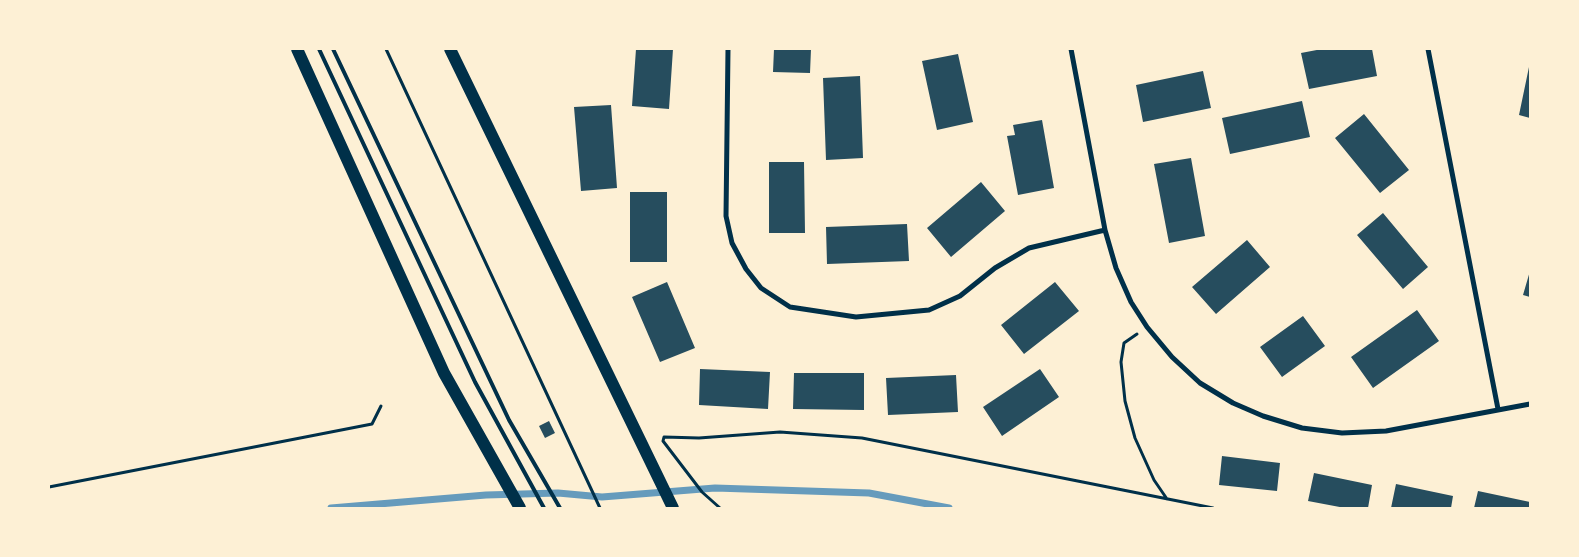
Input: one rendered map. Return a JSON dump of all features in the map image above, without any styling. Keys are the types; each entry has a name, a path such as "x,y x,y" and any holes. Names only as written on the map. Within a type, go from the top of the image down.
{"main road":[{"path":"297,49 444,373 520,508"},
{"path":"450,49 673,508"}],"street":[{"path":"728,49 726,216 732,242 746,269 761,288 790,307 856,317 929,310 960,296 995,268 1029,248 1105,230"},
{"path":"1072,49 1105,230 1116,268 1131,302 1147,327 1172,357 1200,383 1233,403 1263,416 1302,428 1342,433 1386,431 1530,404"},
{"path":"1428,49 1498,409"}],"lane":[{"path":"319,49 475,382 544,508"},
{"path":"333,49 455,308 525,448 560,508"}],"path":[{"path":"386,49 600,508"},
{"path":"1147,327 1124,343 1121,362 1124,401 1135,438 1154,480 1167,499"},
{"path":"49,487 372,424 382,406"},
{"path":"720,508 702,492 663,441 667,436 699,438 780,432 862,438 1213,508"}],"building":[{"path":"636,49 673,49 669,109 632,106"},
{"path":"774,49 811,49 810,73 773,72"},
{"path":"1322,49 1372,49 1377,76 1309,89 1301,53"},
{"path":"958,54 973,122 937,130 922,61"},
{"path":"1530,67 1530,118 1519,115"},
{"path":"1203,71 1211,108 1143,122 1136,85"},
{"path":"860,76 863,158 826,160 823,78"},
{"path":"1302,101 1310,137 1230,154 1222,118"},
{"path":"611,105 617,188 581,191 574,107"},
{"path":"1364,114 1409,170 1380,193 1335,138"},
{"path":"1042,120 1054,188 1018,195 1007,136 1015,135 1013,125"},
{"path":"1191,158 1205,236 1169,243 1154,164"},
{"path":"769,162 804,162 805,233 769,233"},
{"path":"981,182 1005,211 951,257 927,228"},
{"path":"630,192 667,192 667,262 630,262"},
{"path":"1383,213 1428,267 1403,289 1357,235"},
{"path":"907,224 909,261 827,264 826,227"},
{"path":"1247,240 1270,267 1216,314 1192,287"},
{"path":"1530,271 1530,297 1523,295"},
{"path":"667,282 695,348 660,362 632,297"},
{"path":"1055,282 1079,311 1024,354 1001,325"},
{"path":"1417,310 1439,341 1373,388 1351,357"},
{"path":"1303,316 1325,346 1282,377 1260,347"},
{"path":"700,369 770,372 768,409 699,405"},
{"path":"1040,369 1059,397 1002,436 983,407"},
{"path":"794,373 864,373 864,410 793,409"},
{"path":"956,375 958,412 888,415 886,378"},
{"path":"549,421 555,433 545,438 539,426"},
{"path":"1222,456 1280,463 1277,491 1219,485"},
{"path":"1314,473 1372,485 1368,508 1345,508 1308,501"},
{"path":"1396,484 1453,496 1451,508 1391,508"},
{"path":"1478,491 1530,502 1530,508 1474,508"}],"waterway":[{"path":"331,508 486,495 558,493 602,497 715,488 869,493 949,508"}]}
